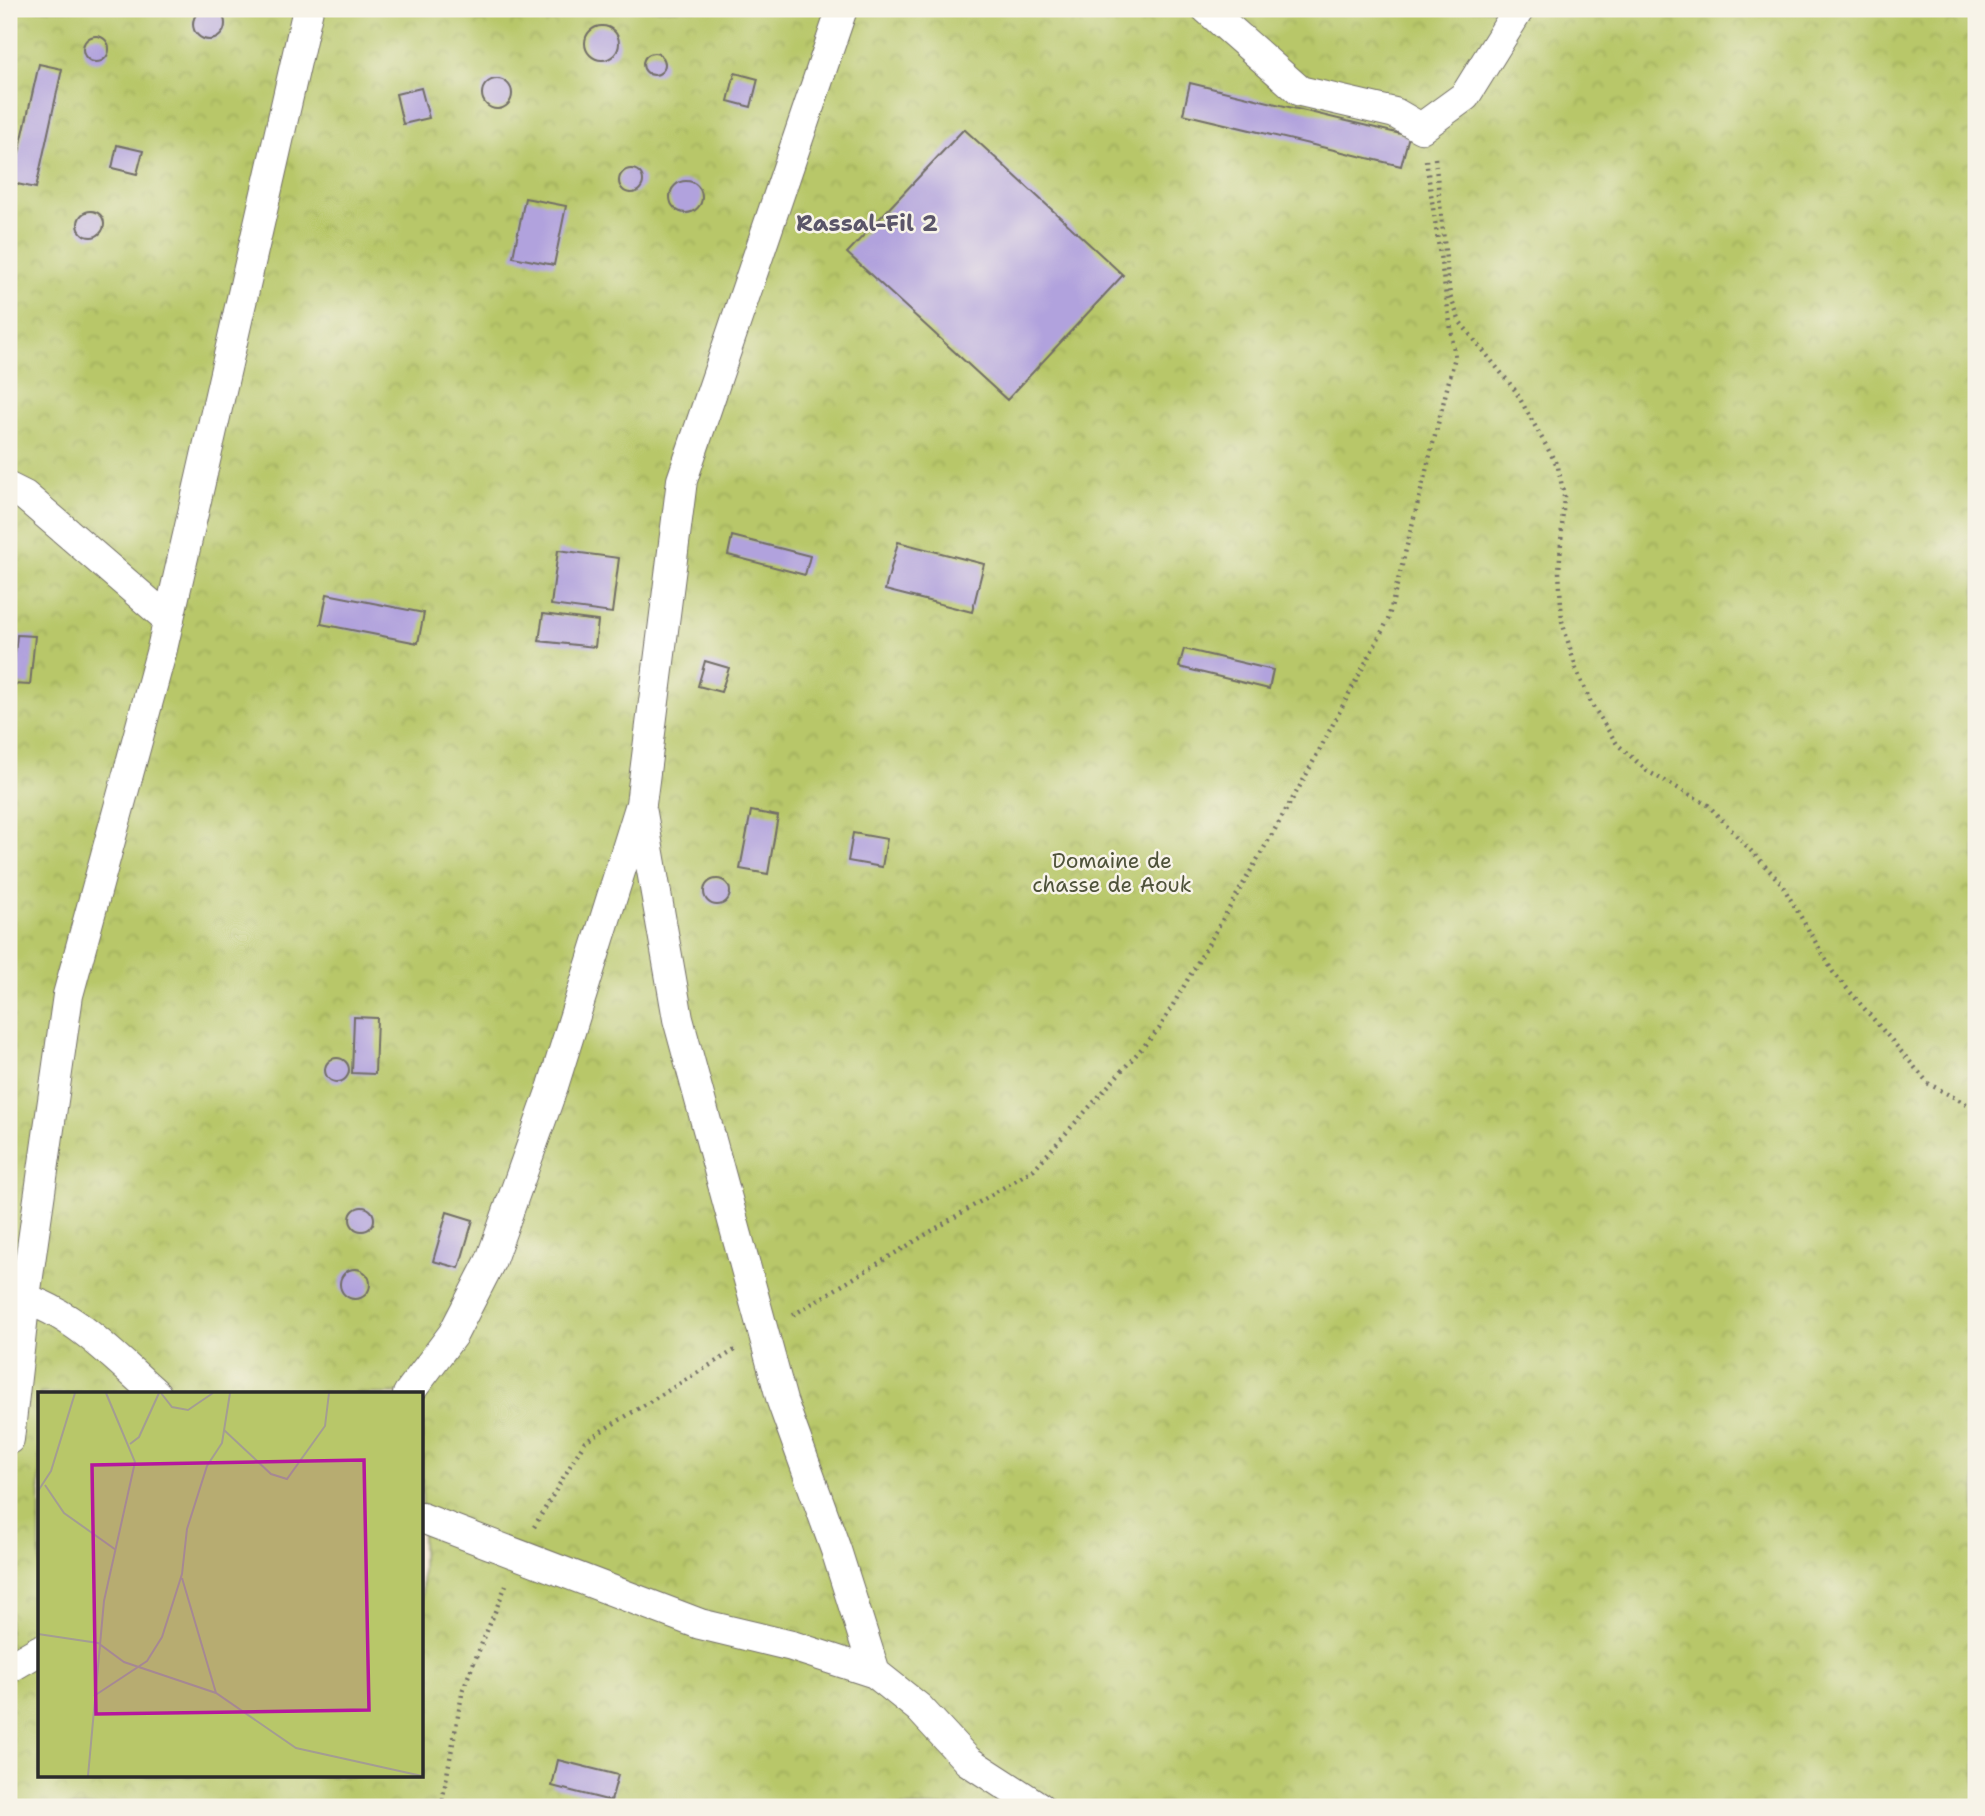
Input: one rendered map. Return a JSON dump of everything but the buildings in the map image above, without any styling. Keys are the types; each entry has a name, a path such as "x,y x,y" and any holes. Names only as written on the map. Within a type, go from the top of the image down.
{"street":[{"path":"9,1438 17,1296 68,995 169,620 308,9"},
{"path":"410,1392 453,1334 491,1260 553,1086 641,804 682,480 842,9"},
{"path":"1207,9 1300,91 1395,113 1421,128 1465,96 1520,9"},
{"path":"9,488 25,496 169,620"},
{"path":"641,804 650,873 678,1018 782,1401 836,1550 875,1673"},
{"path":"17,1296 77,1325 154,1392"},
{"path":"424,1519 700,1624 792,1646 875,1673 919,1708 968,1761 1039,1807"},
{"path":"9,1668 38,1651"}],"path":[{"path":"1421,128 1434,155 1450,296 1460,323 1515,390 1558,467 1564,496 1559,572 1562,621 1576,669 1591,705 1617,744 1647,771 1708,805 1781,883 1833,972 1929,1084 1976,1109"},
{"path":"441,1807 463,1689 518,1555 585,1441 1034,1169 1159,1029 1304,779 1388,620 1455,357 1421,128"}],"green space":[{"name":"Domaine de chasse de Aouk","path":"9,9 1976,9 1976,1807 9,1807"}],"district":[{"name":"Rassal-Fil 2","path":"867,223"}]}
